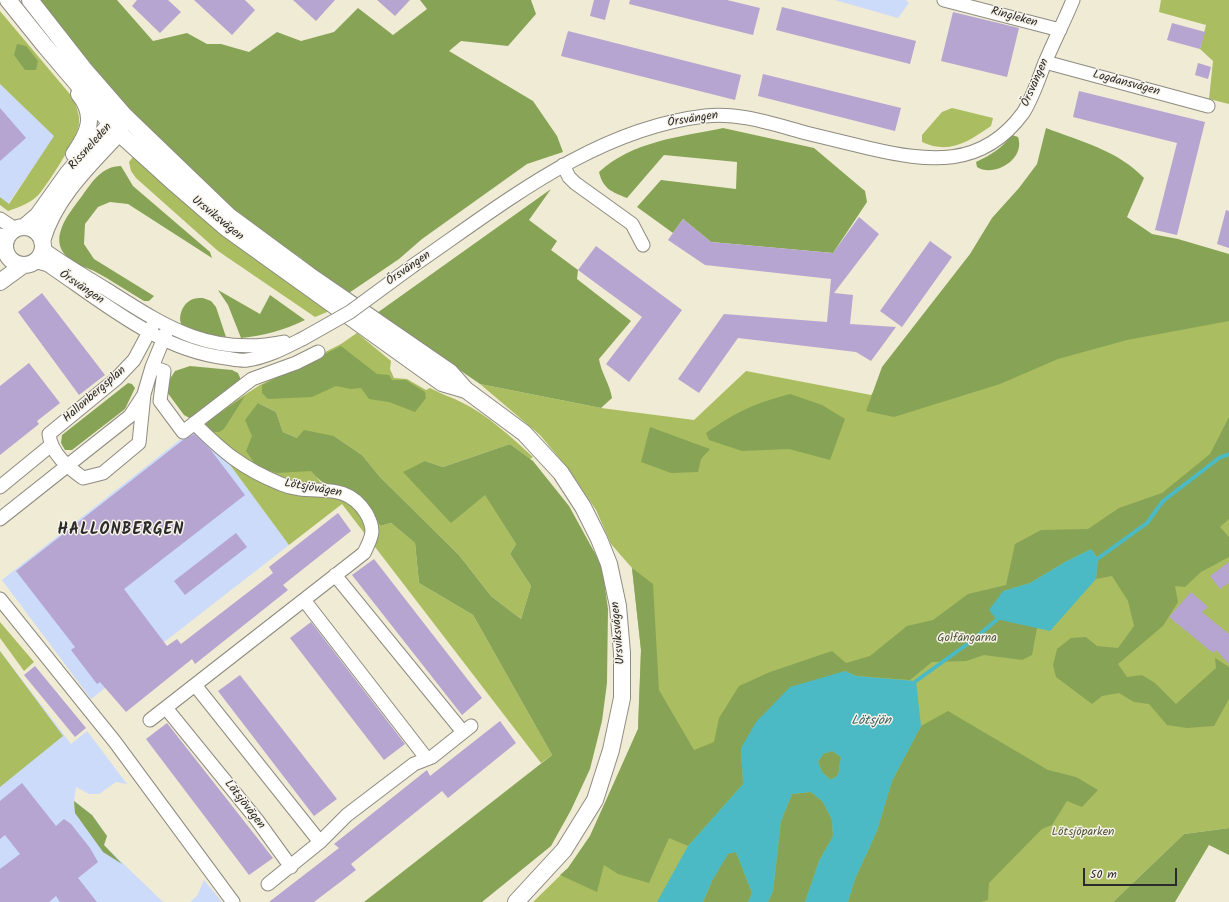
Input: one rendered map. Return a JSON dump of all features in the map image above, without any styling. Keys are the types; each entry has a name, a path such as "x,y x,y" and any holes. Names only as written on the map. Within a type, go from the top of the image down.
{"street":[{"name":"Ursviksvägen","path":"8,0 45,46 118,124 143,136 229,216 309,275 450,372 466,390 524,433 561,473 583,507 599,539 608,564 618,606 622,652 622,698 611,750 595,800 564,850 516,902"},
{"name":"Ursviksvägen","path":"30,0 84,69 118,124"},
{"name":"Ringleken","path":"944,0 1060,30"},
{"name":"Örsvängen","path":"35,254 48,265 150,333 163,340 190,351 216,357 246,360 276,352 350,312 414,265 563,165 632,134 678,120 707,116 741,115 911,158 945,159 968,155 983,148 998,138 1023,112 1073,0"},
{"path":"45,46 52,62 81,96 88,112 90,126 71,159 68,173"},
{"name":"Logdansvägen","path":"1046,62 1208,106"},
{"name":"Rissneleden","path":"20,228 38,215 68,173 118,124"},
{"name":"Rissneleden","path":"35,254 47,223 75,180 118,124"},
{"path":"563,165 575,183 632,224 643,245"},
{"path":"0,219 20,228 36,232 35,254 0,282"},
{"path":"20,228 9,234 2,247 10,259 35,254"},
{"name":"Örsvängen","path":"35,254 168,328 192,337 218,344 245,347 304,338"},
{"name":"Hallonbergsplan","path":"50,446 49,434 116,379 134,360 156,321"},
{"path":"0,487 50,446 67,466 83,478 103,473 139,443 144,394 152,367 168,328"},
{"path":"152,367 164,371 160,401 182,432 252,379 296,363 318,352"},
{"path":"0,519 130,416 144,394"},
{"name":"Lötsjövägen","path":"150,720 364,553 373,536 370,520 359,502 344,492 311,490 283,485 242,466 219,449 194,423"},
{"path":"268,884 291,867 320,842 347,815 414,764 427,759 467,729 335,575"},
{"path":"0,599 115,742 234,902"},
{"path":"304,600 427,759"},
{"path":"195,685 320,842"},
{"name":"Lötsjövägen","path":"166,708 256,820 291,867"}],"shaded area":[{"path":"835,0 906,0 909,3 898,18"},
{"path":"0,84 55,136 8,204 0,197"},
{"path":"200,424 289,545 91,699 2,580"},
{"path":"0,651 71,744 87,731 127,784 116,782 99,794 89,794 76,787 74,801 92,815 107,836 104,845 163,902 0,902"},
{"path":"204,880 222,902 190,902 197,896"}],"green space":[{"path":"35,0 117,0 153,41 187,33 207,44 221,44 249,52 277,32 301,41 334,32 358,8 393,35 427,9 420,0 531,0 536,14 508,46 461,41 449,51 533,101 557,136 563,152 527,164 422,239 399,259 346,295 301,258 237,214 167,149 94,72"},
{"path":"1161,0 1229,0 1229,104 1209,99 1213,61 1200,49 1206,25 1159,12"},
{"path":"0,11 74,99 79,120 78,129 69,148 40,193 29,202 8,211 0,205 0,197 9,204 54,136 0,84"},
{"path":"17,44 26,46 38,61 36,70 25,70 14,55"},
{"path":"952,108 993,118 991,126 975,137 950,147 932,146 922,142 922,135 942,112"},
{"path":"723,128 814,148 865,191 867,202 833,253 711,242 683,219 673,233 637,207 661,180 736,189 737,162 664,155 627,198 609,189 601,178 599,172 627,153 658,142"},
{"path":"1046,128 1085,142 1111,154 1134,169 1144,178 1127,217 1152,234 1178,239 1229,254 1229,321 1127,340 1058,359 1000,384 894,417 866,411 882,367 970,254 992,218 1019,188 1037,164"},
{"path":"1012,135 1018,137 1019,145 1017,153 1013,159 1000,168 992,170 984,170 977,167 976,162 996,151"},
{"path":"133,157 332,310 315,317 218,251 136,178 131,171 129,162"},
{"path":"121,166 133,186 210,252 212,258 128,204 110,202 98,207 85,224 84,244 94,259 154,296 149,301 144,301 100,274 75,263 64,254 60,246 59,237 65,220 90,185 103,172 114,167"},
{"path":"551,189 529,220 557,241 551,250 578,270 577,279 631,321 599,359 612,398 601,408 480,384 377,313"},
{"name":"Golfängarna","path":"1229,263 1229,828 1184,834 1113,902 533,902 568,868 590,836 638,729 641,650 632,568 611,544 596,510 570,471 540,435 480,384 601,408 694,420 746,371 871,395 881,383"},
{"path":"218,290 260,314 270,295 305,320 274,332 241,338 228,305"},
{"path":"203,298 211,301 216,307 226,337 210,336 193,332 184,327 180,321 182,310 186,304 193,299"},
{"path":"357,333 391,361 390,369 394,378 407,379 426,390 430,388 471,407 499,427 533,457 530,459 510,444 443,467 425,461 485,494 516,544 510,554 531,586 521,619 491,596 459,555 380,477 362,455 334,436 297,438 283,432 276,412 258,403 321,483 346,488 364,500 374,513 380,526 391,523 415,543 419,583 473,615 552,755 541,763 342,504 289,545 200,424 260,385 341,344"},
{"path":"341,346 377,374 389,375 392,380 406,380 425,392 426,398 415,412 389,402 369,399 361,388 351,389 336,386 312,397 268,399 262,393 262,385"},
{"path":"190,366 232,370 238,373 241,380 193,420 184,415 164,388 175,371"},
{"path":"128,383 132,384 135,388 125,409 72,450 65,450 61,443 62,435"},
{"path":"790,394 822,405 845,419 830,460 789,449 742,451 709,440 706,433 727,419 766,401"},
{"path":"245,396 224,429 219,432 210,432 205,426 208,421"},
{"path":"258,403 276,412 283,432 297,438 304,430 334,436 362,455 380,477 459,555 491,596 521,619 531,586 510,554 516,544 485,495 451,523 403,472 425,461 443,467 510,444 533,461 569,506 602,566 608,609 607,683 602,721 590,769 571,810 551,846 482,902 364,902 552,755 473,615 419,583 415,543 391,523 380,526 371,509 358,495 346,488 324,483 311,471 277,473 257,467 246,451 252,436 245,420"},
{"path":"1229,417 1229,519 1220,527 1229,537 1229,557 1201,572 1185,587 1175,586 1178,602 1163,626 1118,664 1127,677 1142,675 1155,683 1176,704 1216,668 1215,658 1229,667 1229,699 1214,726 1187,728 1167,725 1149,704 1134,702 1119,693 1102,696 1092,704 1056,677 1053,665 1057,649 1071,638 1086,637 1097,646 1118,648 1134,626 1128,601 1112,576 1096,579 1098,559 1091,549 1065,562 1030,583 1003,591 1021,624 1037,628 1032,655 1022,660 984,655 966,661 932,662 910,680 856,676 845,671 741,748 743,784 688,846 669,838 649,883 618,874 604,865 597,892 560,875 568,868 590,836 638,729 641,650 632,568 653,584 659,690 694,750 714,742 719,718 739,686 770,672 832,651 846,663 870,656 907,626 933,620 968,594 1006,585 1015,544 1041,530 1088,529 1119,508 1162,493 1210,454"},
{"path":"650,427 710,449 701,459 698,472 671,473 641,462"},
{"path":"0,622 34,662 24,671 0,638"},
{"path":"0,651 63,736 0,787"},
{"path":"948,711 1048,770 1076,777 1098,790 1082,807 1067,801 1052,825 1042,829 989,883 988,900 981,902 848,902 855,879 877,831 892,781 921,726"},
{"path":"832,751 841,757 838,775 831,780 822,772 818,762 823,754"},
{"path":"811,792 823,802 832,820 833,836 819,861 805,902 768,902 773,891 781,821 792,794"},
{"path":"74,801 92,815 107,836 104,845 122,864 103,852 75,813"},
{"path":"1229,828 1229,855 1209,845 1175,902 1113,902 1184,834"},
{"path":"736,852 752,893 748,902 703,902 712,881 728,853"}],"water":[{"path":"1091,549 1098,559 1096,579 1050,631 996,619 989,610 1003,591 1030,583 1065,562"},
{"name":"Lötsjön","path":"845,671 856,676 916,681 921,726 892,781 877,831 855,879 848,902 805,902 819,861 833,836 832,820 823,802 811,792 792,794 781,821 773,891 768,902 748,902 752,893 736,852 728,854 712,881 703,902 657,902 688,846 743,784 741,748 756,722 790,687","holes":["832,751 841,757 838,775 831,780 822,772 818,762 823,754"]}],"building":[{"path":"137,0 168,0 181,12 160,33 132,6"},
{"path":"194,0 245,0 255,10 232,35"},
{"path":"293,0 335,0 316,21"},
{"path":"377,0 410,0 395,16"},
{"path":"594,0 610,0 605,20 590,16"},
{"path":"630,0 727,0 760,8 753,35 629,4"},
{"path":"782,7 916,41 910,64 776,30"},
{"path":"953,12 1019,28 1007,77 941,61"},
{"path":"1172,23 1205,32 1200,49 1167,40"},
{"path":"568,31 741,75 735,100 561,56"},
{"path":"1198,63 1211,67 1208,79 1195,75"},
{"path":"763,74 901,108 895,131 758,96"},
{"path":"1079,91 1205,122 1177,235 1155,230 1177,143 1073,117"},
{"path":"0,108 26,138 0,161"},
{"path":"1226,210 1229,211 1229,248 1217,244"},
{"path":"859,217 879,234 834,293 853,295 850,324 896,327 871,361 856,352 738,338 699,393 678,379 724,314 827,322 831,279 705,265 668,240 683,219 711,242 833,253"},
{"path":"930,241 952,257 902,327 880,311"},
{"path":"596,246 682,310 629,382 606,364 642,317 578,270"},
{"path":"42,293 105,375 79,395 18,312"},
{"path":"29,363 60,403 37,421 39,424 0,455 0,386"},
{"path":"194,434 210,449 245,495 124,589 167,646 177,639 181,644 273,573 269,567 338,513 351,531 283,585 288,590 195,664 192,659 126,712 100,682 97,684 71,650 75,647 16,571 183,440"},
{"path":"236,533 247,547 185,595 174,581"},
{"path":"374,559 482,698 462,715 352,575"},
{"path":"1229,562 1229,583 1220,589 1210,576"},
{"path":"1191,592 1208,607 1202,612 1229,634 1229,664 1216,650 1213,653 1169,617"},
{"path":"311,622 405,744 384,760 290,638"},
{"path":"35,666 86,728 75,737 24,675"},
{"path":"240,675 337,799 314,816 218,691"},
{"path":"500,721 516,743 448,798 442,791 351,864 356,870 314,902 269,902 339,848 334,844 427,770 430,776"},
{"path":"167,723 273,858 249,875 146,739"},
{"path":"22,783 56,826 64,819 71,824 90,848 98,862 78,878 97,902 60,902 56,896 49,902 0,902 0,869 20,854 5,835 0,839 0,801"}],"waterway":[{"path":"1093,562 1147,523 1163,501 1219,458 1229,454"},
{"path":"916,681 973,640 1000,617"}],"district":[{"name":"HALLONBERGEN","path":"121,531"}],"park label":[{"name":"Lötsjöparken","path":"1083,833"}]}
